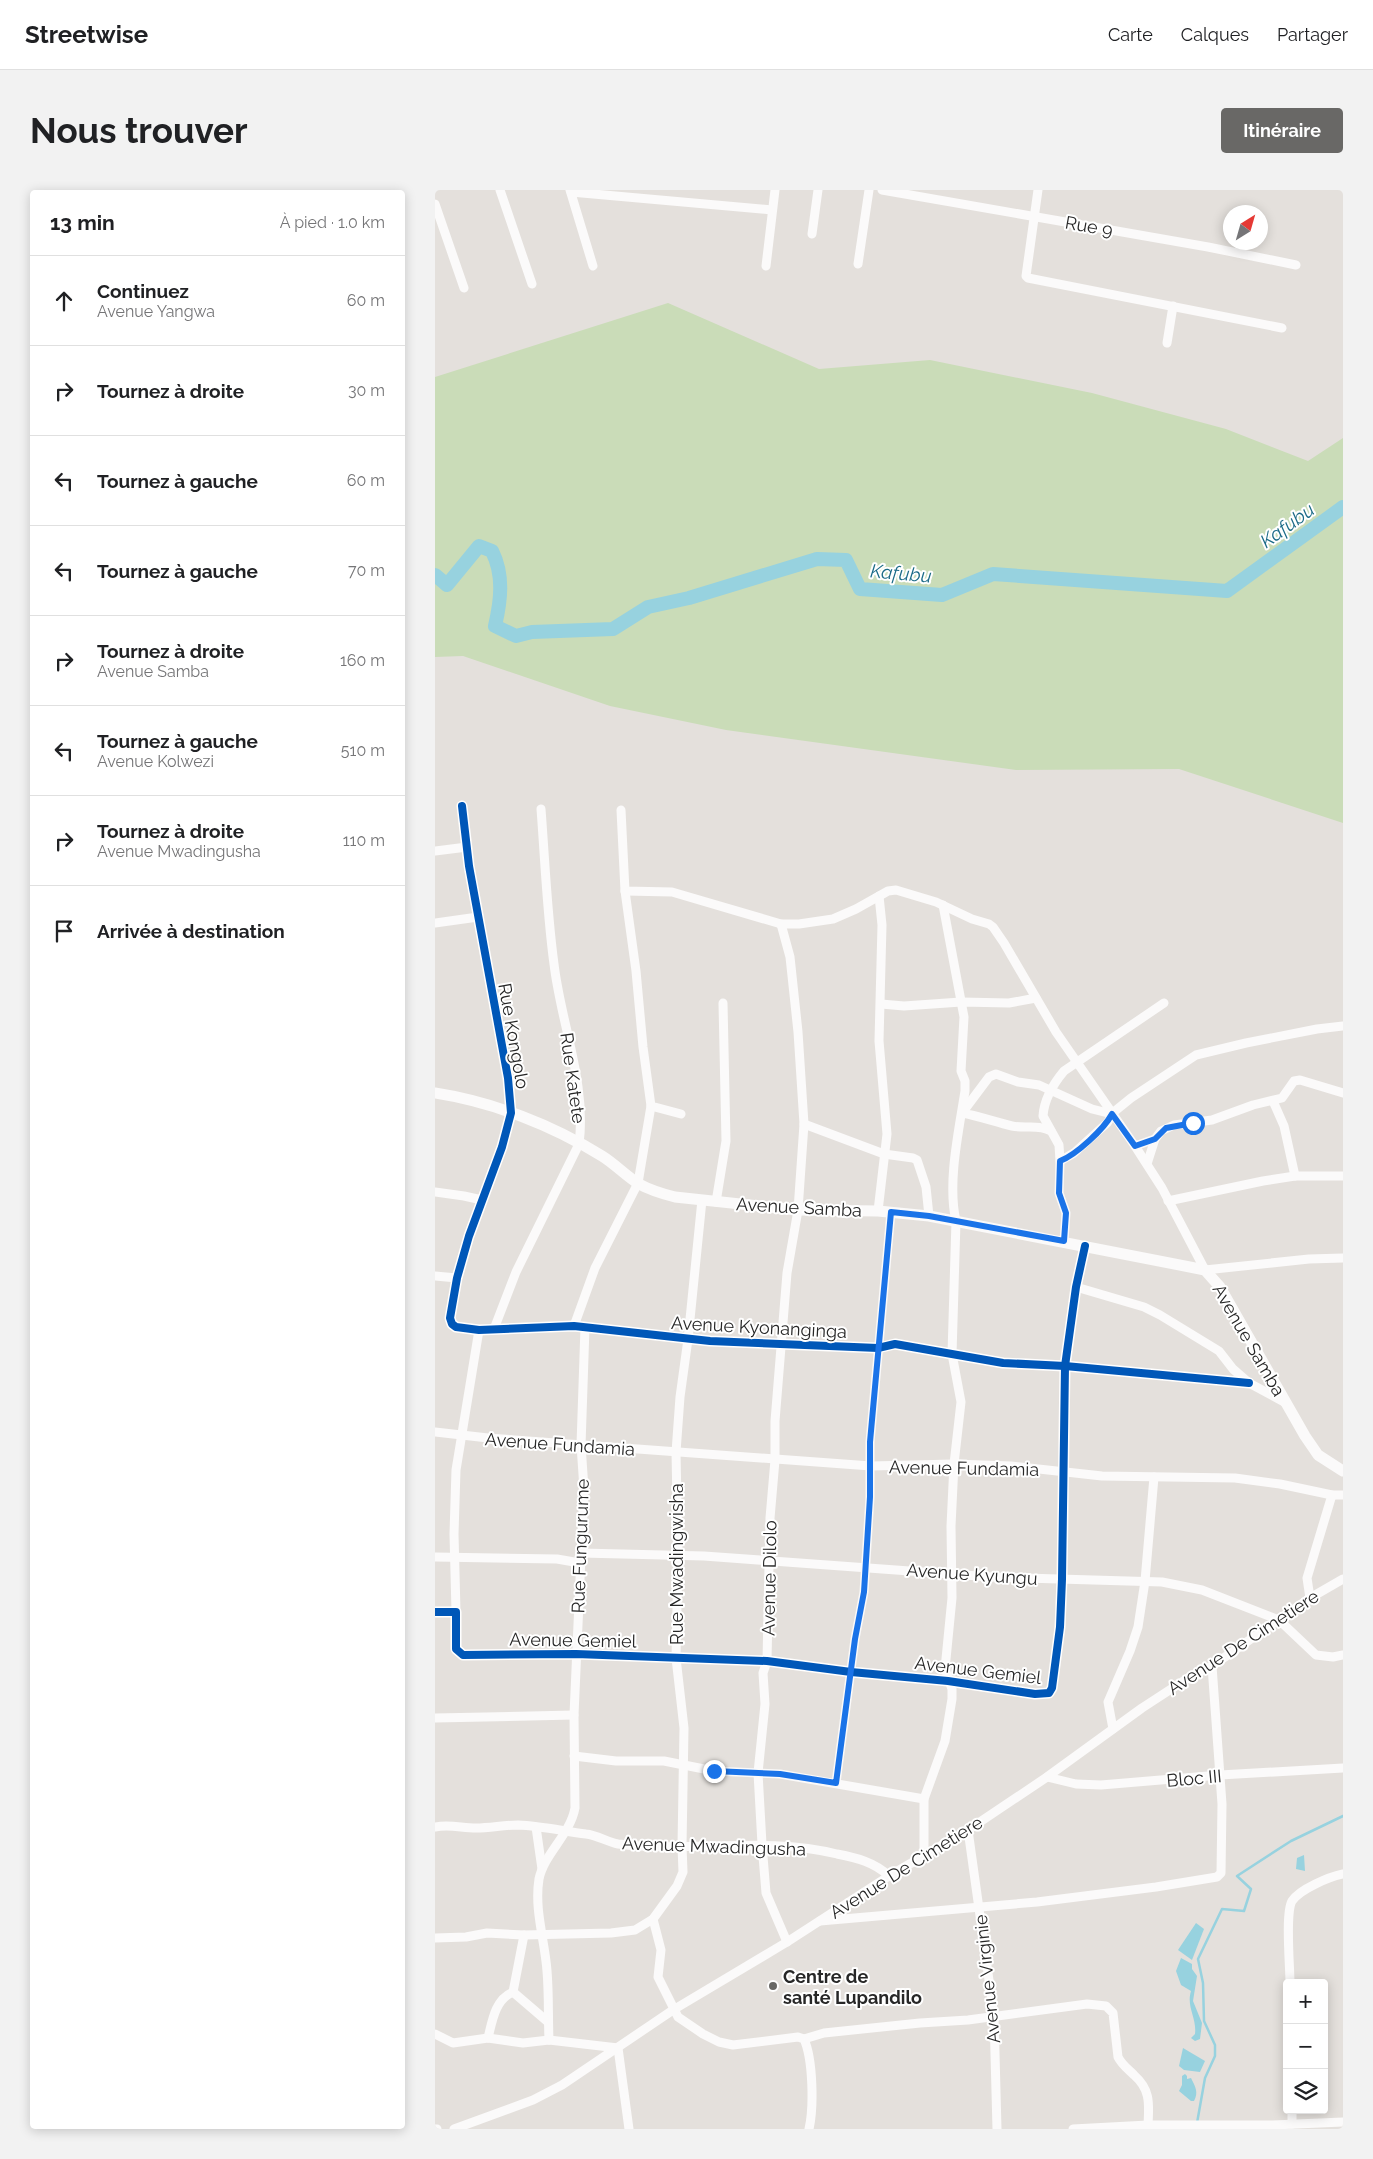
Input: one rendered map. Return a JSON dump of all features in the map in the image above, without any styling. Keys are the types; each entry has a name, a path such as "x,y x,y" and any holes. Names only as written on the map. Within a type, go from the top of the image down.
{"street":[{"path":"500,190 532,284"},
{"path":"766,266 775,190"},
{"path":"812,234 818,190"},
{"path":"858,264 869,190"},
{"name":"Rue 9","path":"883,190 1295,265"},
{"path":"1038,190 1026,276 1028,278 1282,328"},
{"path":"593,266 571,191 772,210"},
{"path":"435,204 464,288"},
{"path":"1167,343 1173,306"},
{"name":"Rue Kongolo","path":"451,1324 450,1318 457,1278 482,1200 502,1147 511,1113 508,1078 478,917 462,806"},
{"name":"Rue Katete","path":"494,1329 516,1272 579,1144 582,1124 580,1098 554,965 545,886 541,809"},
{"path":"574,1326 595,1268 638,1183 651,1106 637,971 625,891 621,810"},
{"path":"435,851 467,847"},
{"path":"625,891 672,892 781,924 799,924 833,919 879,896 896,890 943,905 966,917 993,927 1056,1032 1147,1164 1205,1270 1309,1259 1343,1258"},
{"path":"878,1211 887,1134 879,1041 882,925 879,896"},
{"path":"924,1855 924,1800 938,1762 949,1718 952,1689 945,1668 953,1573 951,1526 954,1464 961,1402 953,1354 956,1221 953,1207 953,1177 965,1091 965,1082 961,1071 964,1018 943,905"},
{"path":"435,923 478,917"},
{"name":"Avenue Dilolo","path":"781,924 790,957 799,1032 804,1124 799,1210 787,1273 775,1421 775,1460 770,1518 767,1661 763,1673 765,1704 758,1773 766,1893 787,1942"},
{"path":"881,1004 904,1006 961,1002 1009,1003 1036,998"},
{"path":"715,1202 726,1141 723,1003"},
{"path":"1064,1241 1066,1213 1059,1193 1059,1145 1043,1116 1043,1110 1051,1090 1065,1070 1164,1003"},
{"path":"1060,1161 1074,1153 1107,1122 1112,1114 1131,1098 1197,1055 1246,1042 1317,1028 1343,1026"},
{"path":"962,1112 991,1075 1000,1074 1018,1082 1039,1085 1091,1109 1112,1114"},
{"path":"1147,1164 1155,1139 1161,1131 1174,1125 1212,1120 1253,1105 1282,1098 1295,1080 1343,1093"},
{"name":"Avenue Samba","path":"435,1093 486,1103 548,1128 603,1157 638,1183 675,1197 799,1210 878,1211 929,1216 1205,1270 1220,1287 1318,1455 1343,1471"},
{"path":"1273,1101 1284,1126 1295,1176"},
{"path":"651,1106 681,1114"},
{"path":"962,1112 993,1119 1012,1126 1028,1128 1043,1126 1051,1131"},
{"path":"804,1124 884,1154 917,1160 925,1187 929,1216"},
{"path":"1135,1146 1155,1139"},
{"path":"1168,1201 1255,1182 1295,1176 1343,1176"},
{"path":"435,1192 482,1200"},
{"name":"Rue Mwadingwisha","path":"653,1919 677,1886 683,1872 682,1799 685,1766 684,1728 676,1658 678,1555 675,1452 702,1200"},
{"path":"836,1783 855,1639 864,1592 871,1466 870,1442 891,1212"},
{"name":"Avenue Gemiel","path":"456,1612 456,1649 463,1655 576,1654 767,1661 851,1672 948,1680 1043,1695 1049,1693 1052,1688 1060,1627 1065,1366 1076,1287 1085,1246"},
{"path":"435,1276 457,1278"},
{"path":"1076,1287 1144,1307 1159,1315 1219,1351 1233,1369 1249,1383 1286,1403"},
{"name":"Avenue Kyonanginga","path":"451,1324 456,1327 479,1330 574,1326 688,1339 878,1348 895,1344 1003,1363 1065,1366 1249,1383"},
{"name":"Rue Fungurume","path":"549,2040 547,1970 541,1935 538,1892 542,1869 573,1820 575,1808 574,1715 584,1489 581,1446 585,1327"},
{"path":"435,1612 456,1612 454,1534 456,1470 479,1330"},
{"name":"Avenue Fundamia","path":"435,1432 581,1446 871,1466 954,1464 1062,1471 1102,1476 1259,1480 1332,1495 1343,1495"},
{"path":"1113,1729 1108,1702 1138,1627 1145,1581 1154,1477"},
{"path":"1310,1598 1307,1578 1332,1495"},
{"name":"Avenue Kyungu","path":"581,1553 678,1555 770,1560 953,1573 1145,1581 1188,1586 1279,1620 1316,1655 1333,1657 1343,1655"},
{"path":"435,1557 557,1559 580,1563"},
{"name":"Avenue De Cimetiere","path":"454,2129 533,2100 562,2085 673,2010 787,1942 889,1876 968,1830 1182,1682 1212,1666 1310,1598 1343,1579"},
{"path":"819,1921 980,1908 1212,1879 1221,1873 1222,1804 1212,1666"},
{"path":"435,1718 574,1715"},
{"path":"574,1756 616,1761 664,1762 714,1771 780,1774 924,1800"},
{"name":"Bloc III","path":"1047,1777 1076,1784 1101,1785 1220,1775 1343,1768"},
{"name":"Avenue Mwadingusha","path":"435,1827 453,1825 475,1828 517,1825 589,1834 618,1844 682,1846 762,1844 816,1849 871,1863 889,1876"},
{"path":"536,1827 542,1869"},
{"name":"Avenue Virginie","path":"968,1830 994,2016 997,2129"},
{"path":"1290,1979 1289,1915 1292,1902 1298,1895 1323,1880 1343,1874"},
{"path":"435,1938 466,1937 487,1933 541,1935 623,1933 635,1930 653,1919 661,1950 658,1977 673,2010 688,2026 719,2042 733,2045 798,2037 804,2039 824,2033 920,2022 968,2020 1087,2004 1106,2006 1113,2012 1118,2057 1121,2063 1144,2085 1147,2092 1148,2125"},
{"path":"488,2038 500,2002 513,1992 524,1935"},
{"path":"513,1992 548,2022"},
{"path":"435,2034 453,2043 488,2038 523,2043 549,2040 618,2048 629,2129"},
{"path":"804,2039 807,2046 811,2092 812,2110 809,2129"},
{"path":"1292,2114 1292,2124"},
{"path":"1073,2129 1205,2124 1273,2127 1292,2124 1343,2122"}],"green space":[{"path":"668,303 819,369 930,360 1092,393 1226,429 1308,461 1343,438 1343,823 1179,769 1016,770 726,730 610,706 463,656 435,657 435,377"}],"water":[{"path":"1304,1855 1305,1871 1296,1869 1297,1858"},
{"path":"1196,1923 1204,1929 1192,1960 1178,1950"},
{"path":"1181,1958 1192,1964 1192,1969 1197,1976 1193,2001 1202,2023 1200,2039 1195,2041 1191,2038 1195,2034 1195,2023 1190,2002 1191,1991 1181,1985 1176,1971"},
{"path":"1183,2048 1205,2061 1200,2072 1184,2070 1179,2066"},
{"path":"1185,2074 1187,2079 1191,2078 1195,2086 1196,2095 1194,2101 1191,2101 1179,2091 1182,2085 1182,2076"}],"waterway":[{"name":"Kafubu","path":"435,575 447,585 479,546 492,551 500,578 499,607 495,626 516,636 532,632 613,629 648,607 689,598 817,559 846,560 860,589 942,595 993,574 1227,591 1343,507"},
{"path":"1197,2123 1205,2078 1215,2056 1215,2045 1204,2021 1203,1983 1198,1959 1222,1909 1244,1911 1251,1889 1237,1876 1291,1841 1343,1816"}],"cycle path":[{"path":"462,806 469,866 508,1078 511,1113 502,1147 469,1236 457,1278 450,1318 452,1324 456,1327 479,1330 574,1326 710,1341 878,1348 895,1344 1003,1363 1065,1366 1249,1383"},
{"path":"435,1612 456,1612 456,1649 463,1655 576,1654 767,1661 851,1672 948,1681 1035,1694 1049,1693 1052,1688 1060,1627 1065,1366 1076,1287 1085,1246"}],"place":[{"name":"Centre de santé Lupandilo","path":"773,1986"}],"route":[{"path":"714,1771 780,1774 836,1783 855,1639 861,1616 864,1592 870,1497 870,1442 891,1212 929,1216 1064,1241 1066,1213 1059,1193 1060,1161 1069,1158 1107,1122 1112,1114 1135,1146 1155,1139 1166,1128 1193,1123"}]}
